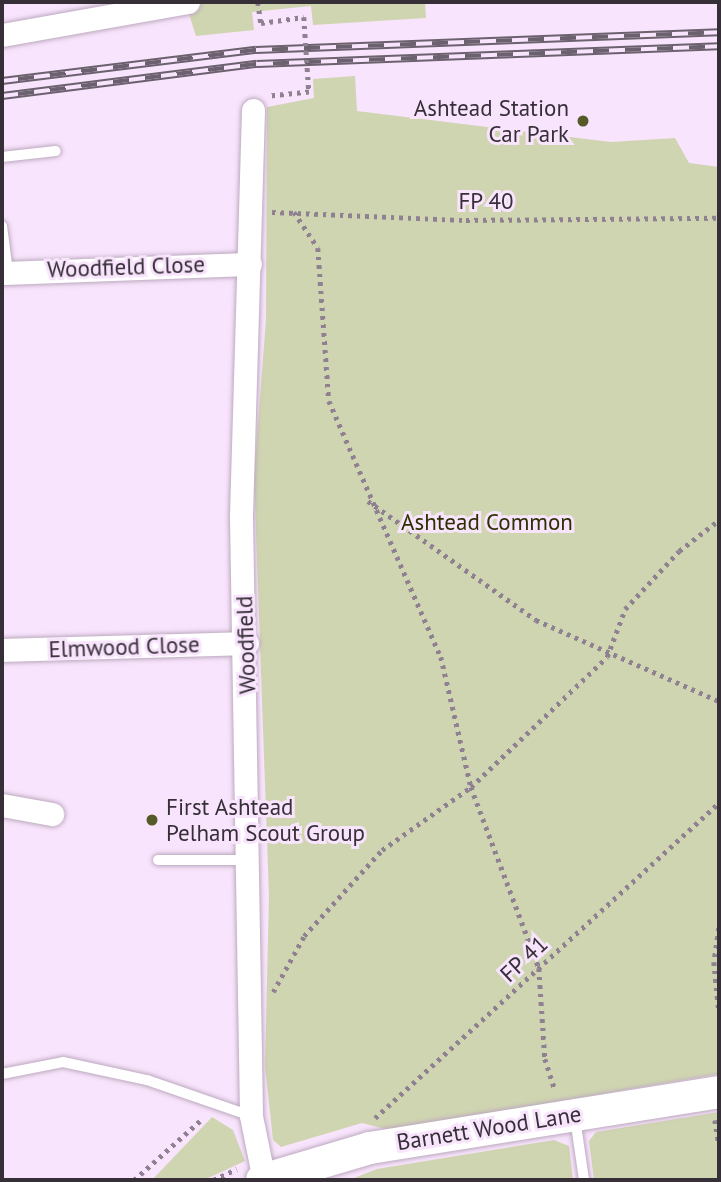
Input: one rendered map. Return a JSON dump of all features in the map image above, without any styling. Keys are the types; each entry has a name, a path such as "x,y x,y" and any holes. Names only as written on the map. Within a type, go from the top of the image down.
{"street":[{"path":"2,35 188,2"},
{"name":"Woodfield","path":"262,103 250,264 241,517 247,643 251,860 251,1116 263,1180"},
{"name":"Woodfield Close","path":"5,272 250,264"},
{"name":"Elmwood Close","path":"2,650 247,643"},
{"path":"2,805 51,814"},
{"name":"Barnett Wood Lane","path":"263,1180 370,1148 719,1092"}],"lane":[{"path":"2,157 56,151"},
{"path":"2,226 5,272"},
{"path":"158,860 251,860"},
{"path":"2,1074 63,1062 147,1080 212,1106 251,1116"},
{"path":"575,1116 584,1180"}],"path":[{"path":"258,2 261,23 304,17 309,92 262,103"},
{"path":"294,212 318,248 328,401 367,500 441,657 471,787 539,968 545,1059 556,1092 575,1116"},
{"name":"FP 40","path":"253,213 294,212 466,220 719,218"},
{"path":"367,500 536,620 607,657 719,701"},
{"path":"253,1014 263,1010 304,936 382,850 471,787 607,657 625,609 679,551 719,520"},
{"name":"FP 41","path":"370,1148 369,1123 719,803"},
{"path":"719,928 714,962 719,1012"},
{"path":"134,1180 212,1106"}],"green space":[{"path":"195,2 425,2 426,18 313,25 311,6 252,12 254,30 196,36 188,11"},
{"name":"Ashtead Common","path":"355,76 357,111 611,142 675,138 689,163 719,167 719,1074 389,1130 362,1123 281,1147 273,1140 265,1066 269,896 254,476 266,319 267,107 314,98 313,79"},
{"path":"719,1112 719,1180 594,1180 589,1141 596,1132"},
{"path":"212,1117 233,1130 245,1161 204,1180 152,1180"},
{"path":"554,1140 569,1146 573,1180 349,1180 377,1169"}],"railway":[{"path":"2,81 256,50 719,32"},
{"path":"2,96 257,64 719,46"}],"place":[{"name":"Ashtead Station Car Park","path":"583,121"},
{"name":"First Ashtead Pelham Scout Group","path":"152,820"}]}
